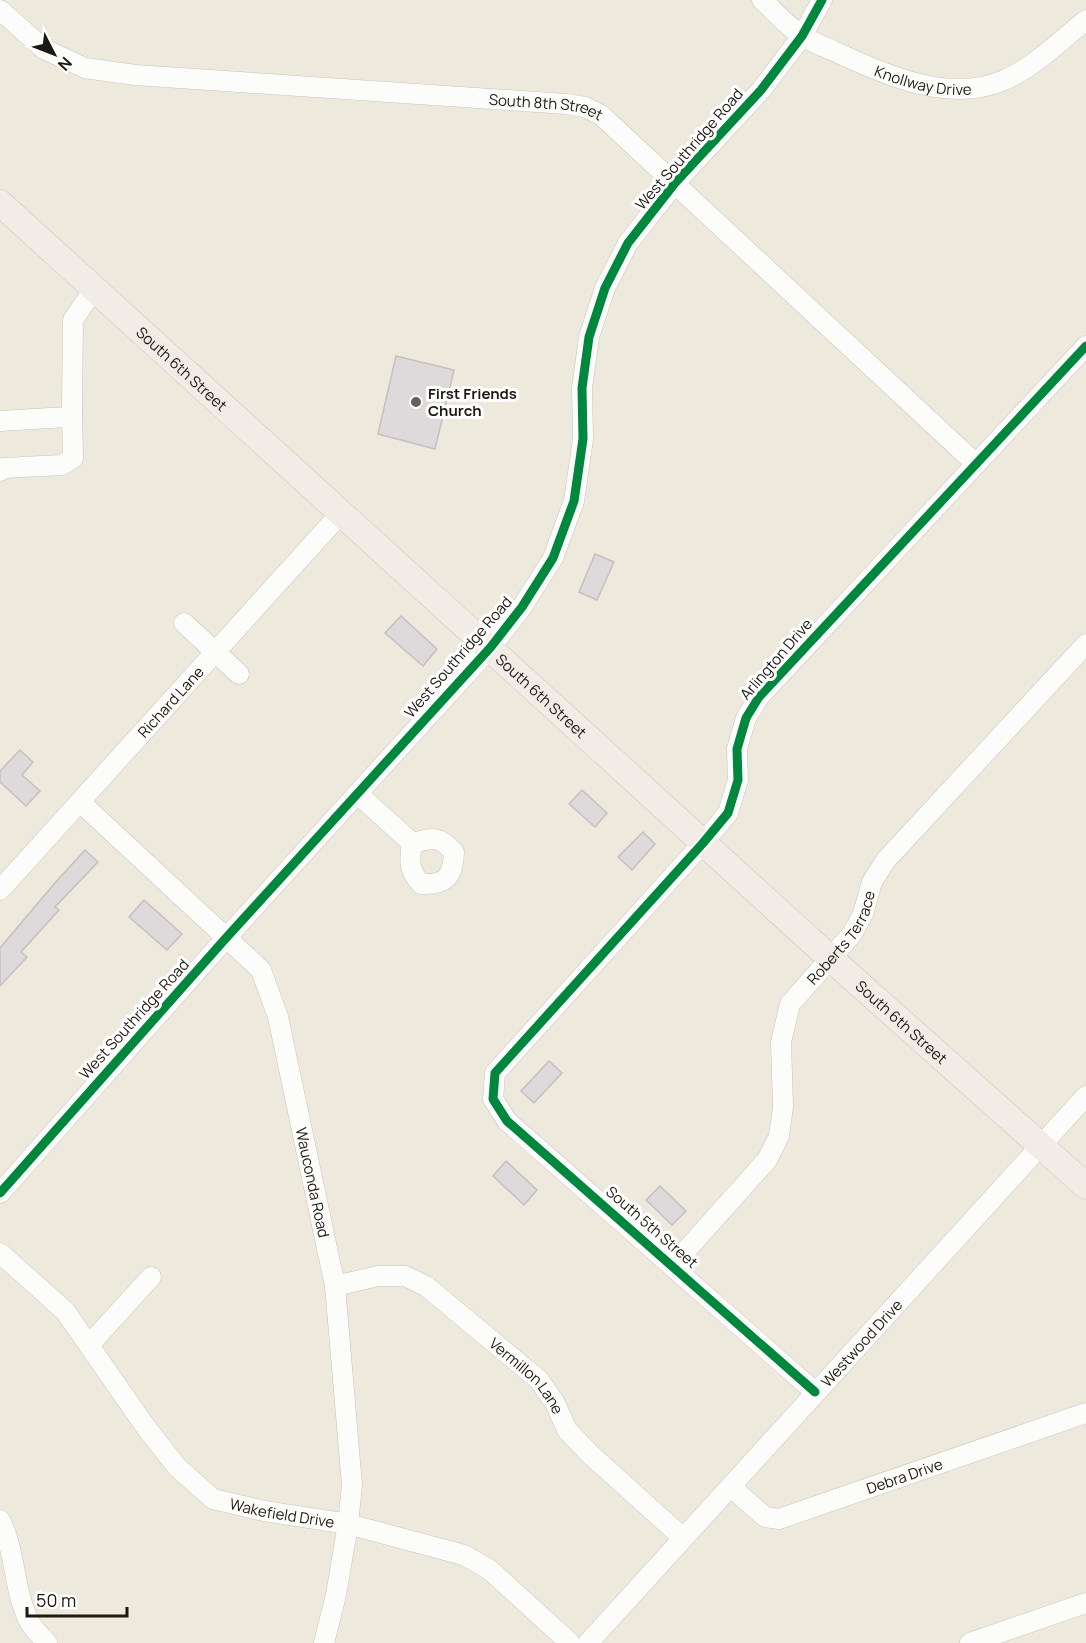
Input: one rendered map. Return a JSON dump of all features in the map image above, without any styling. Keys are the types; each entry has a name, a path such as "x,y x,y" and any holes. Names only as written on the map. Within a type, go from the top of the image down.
{"main road":[{"name":"South 6th Street","path":"0,203 830,958 1086,1186"}],"street":[{"name":"Knollway Drive","path":"762,0 802,36 853,60 915,83 957,89 1000,82 1023,71 1086,20"},
{"name":"West Southridge Road","path":"0,1193 226,938 490,648 522,607 552,558 574,501 583,439 582,388 589,337 605,288 628,243 675,183 761,90 802,36 822,0"},
{"name":"South 8th Street","path":"0,10 44,49 85,68 135,75 585,107 601,115 975,464"},
{"path":"0,471 4,468 62,465 73,458 73,320 94,289"},
{"name":"Arlington Drive","path":"495,1073 728,813 738,780 738,748 743,728 746,718 759,697 1086,346"},
{"path":"0,421 67,417 72,410"},
{"name":"Richard Lane","path":"0,890 341,513"},
{"path":"184,623 239,674"},
{"name":"Roberts Terrace","path":"673,1265 767,1160 779,1137 783,1107 781,1041 790,1004 852,934 863,914 872,882 886,860 1086,644"},
{"path":"358,794 412,843"},
{"name":"Wauconda Road","path":"80,802 261,970 278,1017 335,1286 352,1485 336,1595 324,1643"},
{"name":"South 5th Street","path":"495,1073 493,1099 507,1121 815,1392"},
{"name":"Westwood Drive","path":"588,1643 1086,1096"},
{"name":"Wakefield Drive","path":"0,1253 65,1311 145,1426 177,1467 213,1499 264,1511 348,1524 464,1555 490,1570 570,1643"},
{"name":"Vermillon Lane","path":"335,1286 378,1276 405,1276 426,1286 539,1380 555,1403 567,1430 591,1455 683,1538"},
{"path":"89,1345 151,1277"},
{"name":"Debra Drive","path":"730,1487 765,1517 779,1519 1086,1413"},
{"path":"0,1521 6,1532 18,1588 30,1622 47,1643"},
{"path":"970,1643 1086,1603"}],"building":[{"name":"First Friends Church","path":"396,356 454,370 435,449 378,434"},
{"path":"595,554 614,562 597,600 579,592"},
{"path":"401,616 437,649 423,666 385,633"},
{"path":"20,750 33,762 22,775 40,791 26,806 0,782 0,771"},
{"path":"582,790 607,813 595,827 569,804"},
{"path":"643,832 655,844 632,870 618,857"},
{"path":"85,850 98,862 55,907 59,910 21,952 27,957 0,986 0,948"},
{"path":"144,900 182,934 167,950 129,917"},
{"path":"549,1061 562,1073 534,1103 521,1091"},
{"path":"506,1161 537,1190 524,1205 493,1176"},
{"path":"660,1186 686,1211 672,1225 646,1200"}],"cycle path":[{"path":"0,1193 226,938 490,648 522,607 553,558 574,501 583,439 582,388 589,337 605,288 628,243 675,183 761,90 802,36 822,0"},
{"path":"815,1392 507,1121 493,1099 495,1073 728,813 738,780 737,749 746,718 759,697 1086,346"}],"place":[{"name":"First Friends Church","path":"416,402"}]}
